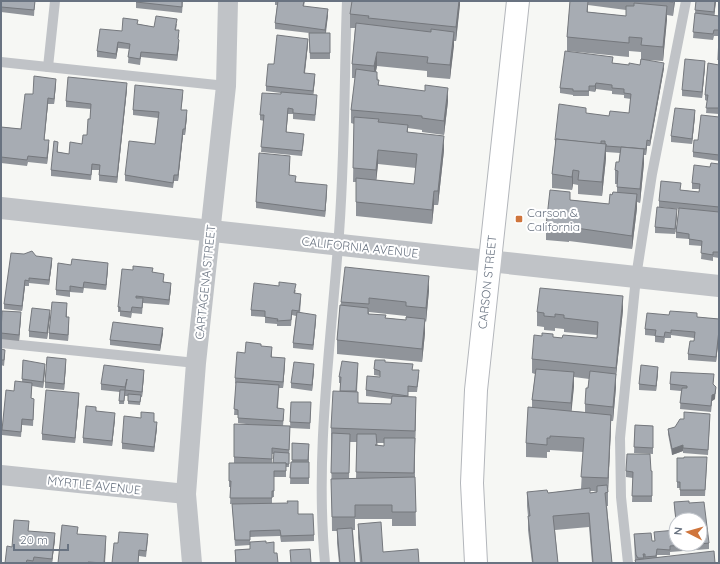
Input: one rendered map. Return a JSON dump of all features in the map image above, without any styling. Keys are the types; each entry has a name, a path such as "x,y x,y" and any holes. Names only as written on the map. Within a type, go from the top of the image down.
{"main road":[{"name":"CARSON STREET","path":"476,563 472,483 476,390 518,1"}],"street":[{"name":"CARTAGENA STREET","path":"192,563 186,494 196,363 226,86 228,1"},
{"name":"CALIFORNIA AVENUE","path":"1,208 719,286"},
{"name":"MYRTLE AVENUE","path":"1,475 186,494"}],"lane":[{"path":"48,67 55,1"},
{"path":"325,563 322,526 324,417 339,244 347,1"},
{"path":"628,563 621,497 620,438 636,277 652,174 674,70 686,1"},
{"path":"1,62 226,86"},
{"path":"1,343 196,363"}],"building":[{"path":"1,1 35,1 34,10 1,7"},
{"path":"182,1 182,7 136,2"},
{"path":"278,1 304,1 303,6 328,9 325,30 275,23"},
{"path":"352,1 459,1 456,27 368,18 369,16 350,14"},
{"path":"570,1 588,1 587,12 626,16 626,6 634,6 634,3 667,6 663,47 641,45 642,38 629,37 629,43 567,37"},
{"path":"696,1 715,1 714,12 695,10"},
{"path":"695,13 719,16 719,30 714,30 713,34 693,32"},
{"path":"156,16 177,19 175,30 179,30 179,40 177,55 141,52 140,59 128,57 130,44 118,42 116,54 97,51 100,29 122,31 123,18 138,20 137,24 154,27"},
{"path":"356,23 431,32 431,29 454,32 450,65 427,63 428,57 377,52 374,66 352,64"},
{"path":"309,33 330,33 330,53 310,53"},
{"path":"277,35 308,39 304,73 315,74 313,91 266,86 268,64 274,64"},
{"path":"719,35 719,60 718,60"},
{"path":"565,51 613,57 612,63 629,65 629,63 640,65 641,59 664,63 650,141 647,140 646,149 606,146 605,141 601,141 601,144 555,140 559,104 586,108 586,113 609,116 610,111 629,113 631,94 624,93 624,89 612,88 612,85 596,83 595,86 589,86 589,91 573,91 573,89 560,88"},
{"path":"685,59 705,61 702,92 682,90"},
{"path":"708,63 719,65 719,108 706,108 708,95 705,95"},
{"path":"356,69 377,72 377,80 379,80 378,85 425,91 425,85 448,88 444,121 422,118 422,116 351,110"},
{"path":"34,76 56,79 54,99 48,98 44,140 49,140 47,158 28,156 27,160 1,157 1,127 21,129 25,94 33,94"},
{"path":"68,77 127,83 117,177 99,175 100,165 92,164 91,175 51,170 54,141 58,142 57,152 69,154 70,142 82,144 83,135 87,135 88,119 90,119 91,104 66,101"},
{"path":"135,85 183,90 181,110 187,110 185,129 183,129 178,175 174,175 173,183 125,175 129,141 155,144 159,112 133,110"},
{"path":"281,92 317,95 315,115 293,113 293,109 288,108 286,132 304,134 302,151 261,147 264,115 260,115 262,93 281,94"},
{"path":"675,108 695,110 692,139 671,136"},
{"path":"701,115 719,117 719,155 693,152 694,140 698,140"},
{"path":"354,117 379,119 378,122 408,125 407,132 444,136 438,191 434,191 432,210 356,202 356,178 414,184 417,154 378,150 376,170 353,168"},
{"path":"556,139 606,144 602,182 578,180 579,171 573,170 572,177 552,174"},
{"path":"621,147 644,149 640,189 617,187 618,171 615,170 616,162 619,162"},
{"path":"259,153 290,156 289,175 296,176 295,182 327,185 325,211 256,202"},
{"path":"711,163 719,164 719,207 659,201 661,181 681,183 680,190 699,192 700,184 692,183 694,165 710,167"},
{"path":"550,190 570,192 570,200 609,204 610,194 612,195 613,192 637,194 632,236 569,227 569,229 546,226"},
{"path":"657,207 677,209 675,229 655,227"},
{"path":"679,208 719,212 719,252 713,252 713,255 701,253 702,241 689,239 689,234 676,232"},
{"path":"32,251 36,256 52,258 49,280 29,278 29,281 25,280 22,306 4,304 11,253 24,254"},
{"path":"72,259 108,263 106,285 84,282 83,288 70,286 70,291 56,290 58,263 71,265"},
{"path":"133,266 153,268 152,272 164,274 163,282 171,283 169,300 136,296 136,298 143,298 142,308 132,307 131,312 120,311 120,307 118,307 122,269 133,270"},
{"path":"345,267 429,276 426,308 406,306 406,302 369,298 369,304 341,302"},
{"path":"279,282 296,284 294,293 301,294 299,311 292,310 291,320 277,321 278,319 265,317 265,311 251,310 254,283 279,286"},
{"path":"540,288 623,296 616,368 532,359 534,335 542,336 542,333 553,334 553,337 562,338 563,335 597,338 598,322 564,318 564,315 555,314 555,317 544,316 544,313 537,312"},
{"path":"52,302 67,303 66,317 69,317 68,335 49,333"},
{"path":"340,305 368,308 368,314 386,315 385,318 406,320 406,317 425,319 422,349 337,340"},
{"path":"32,308 50,310 47,333 29,331"},
{"path":"2,311 21,312 19,335 1,333"},
{"path":"670,311 697,313 697,317 719,319 716,357 688,354 690,341 694,341 695,332 671,330 671,333 665,332 664,337 655,336 656,330 645,329 647,313 669,315"},
{"path":"297,312 316,315 313,345 293,343"},
{"path":"113,322 163,328 160,345 110,340"},
{"path":"246,342 272,347 271,357 285,358 283,382 235,378 237,352 245,353"},
{"path":"1,349 5,350 4,360 1,360"},
{"path":"47,357 66,359 64,384 45,382"},
{"path":"23,360 45,364 43,382 22,379"},
{"path":"375,360 413,364 412,370 419,370 417,387 408,386 408,396 366,390 367,376 380,377 380,371 374,369"},
{"path":"342,361 358,363 356,391 340,391 341,377 339,377"},
{"path":"294,362 314,364 312,385 291,383"},
{"path":"104,365 144,370 142,392 125,390 127,379 125,387 101,384"},
{"path":"641,365 658,367 656,386 639,384"},
{"path":"536,369 574,372 571,403 532,400"},
{"path":"590,371 616,374 613,407 585,404 586,388 588,388"},
{"path":"671,372 714,374 713,384 716,387 715,394 712,395 711,406 680,403 682,388 687,388 687,386 670,384"},
{"path":"15,381 32,383 31,398 34,399 33,420 22,419 21,432 2,430 6,390 14,391"},
{"path":"236,382 279,385 277,408 284,409 283,421 238,418 238,410 234,409"},
{"path":"46,390 79,393 75,438 42,434"},
{"path":"120,390 125,390 124,401 119,401"},
{"path":"333,391 358,392 358,403 391,404 392,396 416,397 415,431 331,428"},
{"path":"128,394 141,395 140,402 128,401"},
{"path":"291,402 311,402 310,423 290,422"},
{"path":"86,406 96,407 96,411 115,413 112,441 83,438"},
{"path":"528,407 611,415 608,478 581,477 584,438 550,436 550,438 547,438 547,445 526,443"},
{"path":"141,412 154,413 154,422 157,422 154,447 122,443 124,416 141,418"},
{"path":"684,412 710,414 708,450 683,448 683,445 672,449 668,429 675,427 680,419 684,419"},
{"path":"234,424 290,426 289,450 272,448 272,459 234,457"},
{"path":"635,425 653,426 653,448 634,447"},
{"path":"332,433 350,434 349,473 331,473"},
{"path":"357,434 376,434 377,445 375,445 384,446 384,438 415,438 414,473 356,472"},
{"path":"292,443 309,444 308,460 292,460"},
{"path":"274,452 289,453 289,464 273,463"},
{"path":"627,454 650,454 652,496 632,496 633,472 626,471"},
{"path":"707,457 705,490 680,490 680,482 677,482 677,458"},
{"path":"291,462 309,462 309,478 290,478"},
{"path":"229,463 286,463 286,471 274,471 274,491 272,491 272,498 230,498 231,481 229,481"},
{"path":"415,477 416,512 392,512 392,505 355,505 355,517 332,517 331,479"},
{"path":"607,485 608,492 605,493 612,563 593,563 589,513 553,516 558,563 533,563 527,492 547,490 548,493 590,488 590,493 597,492 597,486"},
{"path":"287,501 298,501 298,514 313,514 314,535 281,536 280,530 250,531 250,540 235,540 232,504 288,503"},
{"path":"674,502 704,502 705,512 675,512"},
{"path":"14,520 29,521 28,531 55,533 52,559 34,557 33,561 27,560 26,563 5,563 7,546 12,547"},
{"path":"381,522 383,552 418,549 419,563 362,563 358,524"},
{"path":"62,525 78,527 77,534 106,536 104,563 58,563"},
{"path":"352,528 355,563 340,563 337,529"},
{"path":"668,531 668,550 657,549 656,556 645,557 645,554 643,554 644,558 638,558 636,555 634,534 651,533 652,541 655,541 654,532"},
{"path":"119,532 148,534 146,551 139,550 138,563 112,563 114,543 118,543"},
{"path":"266,541 266,543 274,542 274,553 277,553 278,563 236,563 235,550 250,549 250,542"},
{"path":"310,549 311,563 291,563 290,550"},
{"path":"714,551 715,563 636,563 635,560 708,552"}],"place":[{"name":"Carson & California","path":"519,219"}]}
